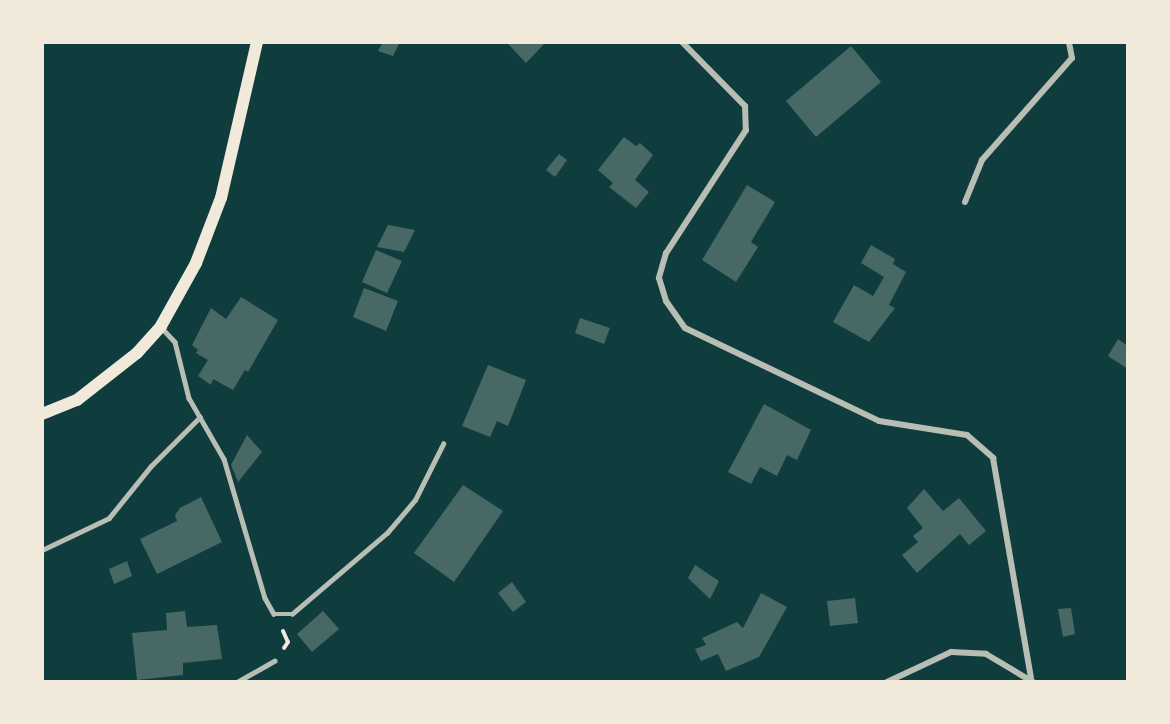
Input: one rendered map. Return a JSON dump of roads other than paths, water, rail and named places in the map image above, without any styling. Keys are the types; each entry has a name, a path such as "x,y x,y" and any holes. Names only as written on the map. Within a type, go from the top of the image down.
{"main road":[{"path":"42,414 77,400 137,353 161,326 196,262 221,198 257,42"}],"street":[{"path":"682,42 745,106 746,130 666,253 659,278 666,301 685,328 868,416 967,435 993,458 1032,680"},
{"path":"965,202 982,160 1072,58 1069,42"},
{"path":"887,682 951,652 986,654 1032,680"}],"lane":[{"path":"161,326 175,342 189,398 224,459 265,598 274,614 292,614 387,533 415,500 443,444"},
{"path":"42,550 109,518 151,466 200,417"},
{"path":"237,682 274,661"}]}
